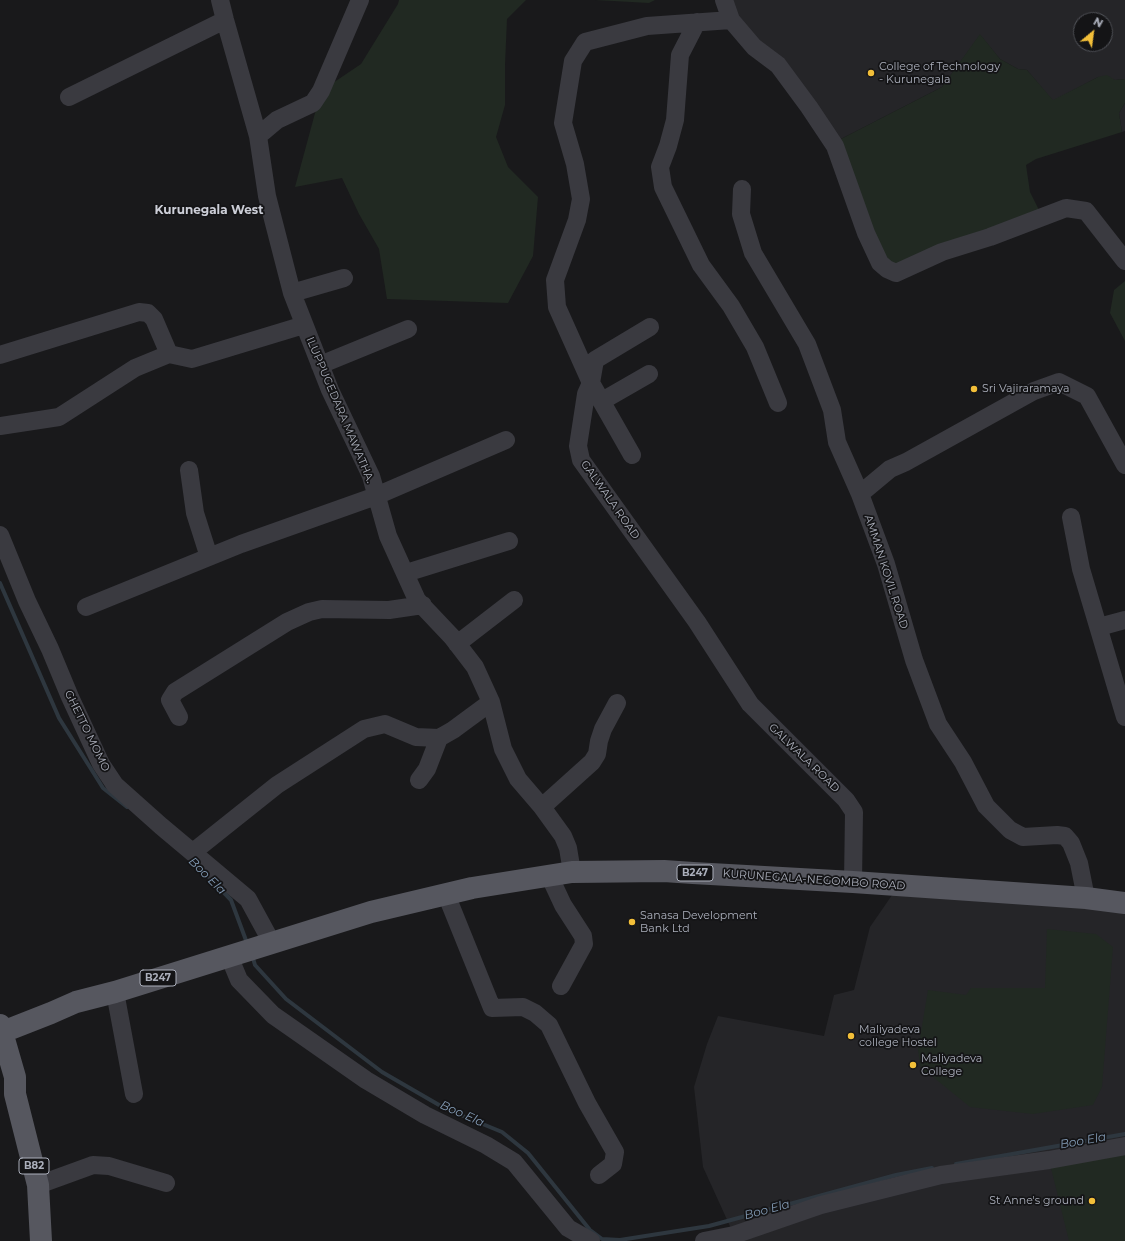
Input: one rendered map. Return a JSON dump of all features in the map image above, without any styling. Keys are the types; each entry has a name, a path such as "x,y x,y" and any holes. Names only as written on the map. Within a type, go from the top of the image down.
{"main road":[{"name":"KURUNEGALA-NEGOMBO ROAD","path":"272,943 371,912 446,894 572,872 664,871 853,882 1125,902"},
{"name":"B247","path":"1,1026 51,1013 76,1002 115,992 272,943"},
{"name":"B82","path":"1,1026 15,1077 15,1094 38,1186 41,1241"},
{"name":"B82","path":"0,1069 4,1081 15,1094"}],"street":[{"name":"ILUPPUGEDARA MAWATHA.","path":"220,0 224,20 258,136 268,196 292,293 330,390 371,476 388,536 418,600 475,667 490,702 503,750 518,779 542,807 563,836 568,848 572,872"},
{"path":"258,136 277,120 313,103 321,91 360,0"},
{"path":"724,0 731,20 754,47 778,65 835,146 866,233 880,264 887,269 896,272 942,252 990,237 1066,208 1086,211 1125,261"},
{"path":"69,97 224,20"},
{"path":"632,455 591,383 557,307 555,280 577,220 581,199 575,164 563,123 573,61 586,42 647,26 731,20"},
{"path":"696,22 680,55 675,120 668,146 660,167 663,187 701,265 731,306 755,347 778,403"},
{"name":"AMMAN KOVIL ROAD","path":"742,189 741,214 753,253 807,344 832,410 837,442 860,494 886,564 914,660 938,724 963,762 986,806 1010,830 1023,837 1065,836 1072,843 1079,863 1086,898"},
{"path":"292,293 344,278"},
{"path":"0,356 140,312 148,313 154,319 169,354"},
{"path":"0,426 59,417 135,368 169,354 192,359 304,325"},
{"name":"GALWALA ROAD","path":"650,327 596,360 591,383 586,394 578,446 581,460 698,622 750,704 836,789 854,812 853,882"},
{"path":"320,365 408,329"},
{"path":"602,401 649,374"},
{"path":"860,494 890,469 906,462 1034,391 1059,382 1088,396 1125,465"},
{"path":"86,607 210,557 376,496 506,440"},
{"path":"188,470 195,513 210,557"},
{"path":"1071,516 1081,569 1125,717"},
{"name":"GHETTO MOMO","path":"0,535 26,601 50,649 100,764 115,785 248,898 272,943"},
{"path":"406,573 509,541"},
{"path":"457,644 514,600"},
{"path":"179,717 170,700 175,692 287,622 309,612 322,609 389,610 423,605"},
{"path":"1099,627 1125,620"},
{"path":"193,852 277,785 364,729 385,724 416,737 439,738 490,702"},
{"path":"542,807 592,762 597,754 598,741 603,729 617,703"},
{"path":"419,780 427,769 439,738"},
{"path":"549,875 563,905 583,936 584,944 561,986"},
{"path":"446,894 492,1008 523,1008 535,1013 549,1025 587,1103 615,1152 613,1164 599,1175"},
{"path":"234,954 239,980 273,1015 366,1080 425,1115 486,1145 514,1162 568,1228 591,1241"},
{"path":"115,992 134,1094"},
{"path":"704,1241 738,1238 822,1205 941,1175 1049,1160 1125,1146"},
{"path":"38,1186 93,1165 109,1166 166,1183"}],"shaded area":[{"path":"399,0 526,0 507,19 505,105 496,137 508,167 538,197 533,256 508,303 387,299 379,249 359,214 342,178 295,187 321,91 361,64"},
{"path":"595,0 655,0 649,3"},
{"name":"College of Technology - Kurunegala","path":"729,0 1125,0 1125,79 1115,80 1098,77 1053,101 1027,70 1018,69 1000,59 980,35 942,87 839,140 739,26"},
{"path":"980,34 1000,59 1018,69 1027,70 1053,100 1098,77 1107,75 1115,80 1125,79 1125,103 1119,113 1122,132 1036,159 1026,165 1030,192 1041,214 896,269 881,255 839,140 942,87"},
{"path":"1125,103 1125,131 1122,132 1119,113"},
{"path":"1125,281 1125,341 1110,313 1114,290"},
{"name":"Maliyadeva College","path":"899,885 1125,903 1125,1241 742,1241 734,1235 703,1167 694,1087 707,1044 718,1016 824,1036 834,995 854,990 870,927"},
{"path":"1047,929 1096,934 1113,947 1102,1087 1093,1105 1033,1114 970,1107 933,1077 921,1070 918,1050 928,990 966,995 971,988 1045,988"},
{"name":"St Anne's ground","path":"1125,1146 1125,1241 1069,1241 1049,1160"}],"waterway":[{"name":"Boo Ela","path":"0,583 59,718 103,788 127,807"},
{"name":"Boo Ela","path":"208,876 231,900 247,943"},
{"name":"Boo Ela","path":"252,955 255,965 286,999 382,1072 446,1109 502,1132 528,1153 590,1230 602,1239 620,1240 709,1226 896,1175 932,1168"},
{"name":"Boo Ela","path":"956,1164 1125,1134"}],"place":[{"name":"College of Technology - Kurunegala","path":"871,73"},
{"name":"Sri Vajiraramaya","path":"974,389"},
{"name":"Sanasa Development Bank Ltd","path":"632,922"},
{"name":"Maliyadeva college Hostel","path":"851,1036"},
{"name":"Maliyadeva College","path":"913,1065"},
{"name":"St Anne's ground","path":"1092,1201"}],"district":[{"name":"Kurunegala West","path":"209,210"}]}
